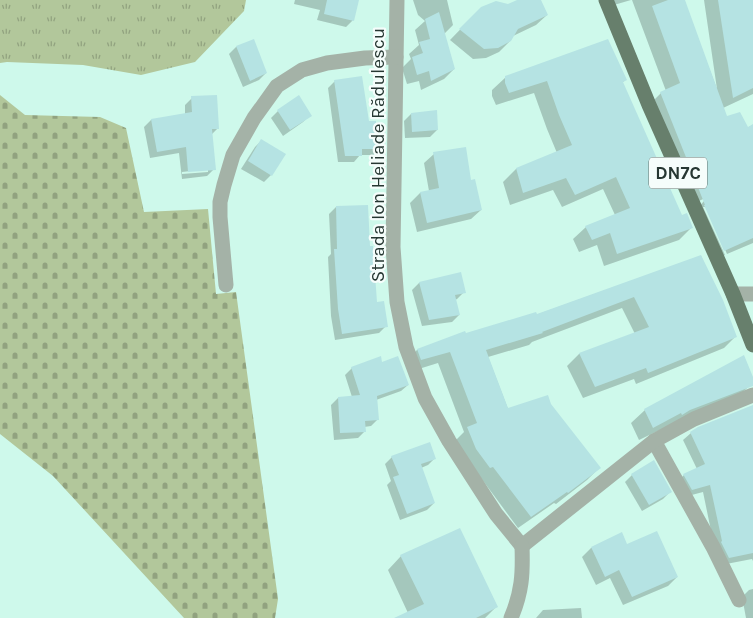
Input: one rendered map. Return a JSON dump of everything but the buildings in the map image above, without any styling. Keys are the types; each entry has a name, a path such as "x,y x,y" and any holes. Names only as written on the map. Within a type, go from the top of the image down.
{"main road":[{"name":"DN7C","path":"606,0 649,105 733,294 753,345"}],"street":[{"name":"Strada Ion Heliade Rădulescu","path":"397,0 393,247 396,302 406,347 426,398 449,441 496,514 522,546"},
{"path":"226,286 220,202 233,155 254,118 278,86 302,70 327,63 365,58 396,57"},
{"path":"733,294 753,294"},
{"path":"512,618 521,589 523,573 522,546 654,441 694,419 753,395"},
{"path":"654,441 713,547 739,600"}],"green space":[{"path":"0,0 246,0 244,11 195,62 141,75 83,65 0,63"},
{"path":"0,95 25,115 100,117 126,128 144,212 208,209 216,294 236,292 278,599 275,618 184,618 53,476 0,434"}]}
